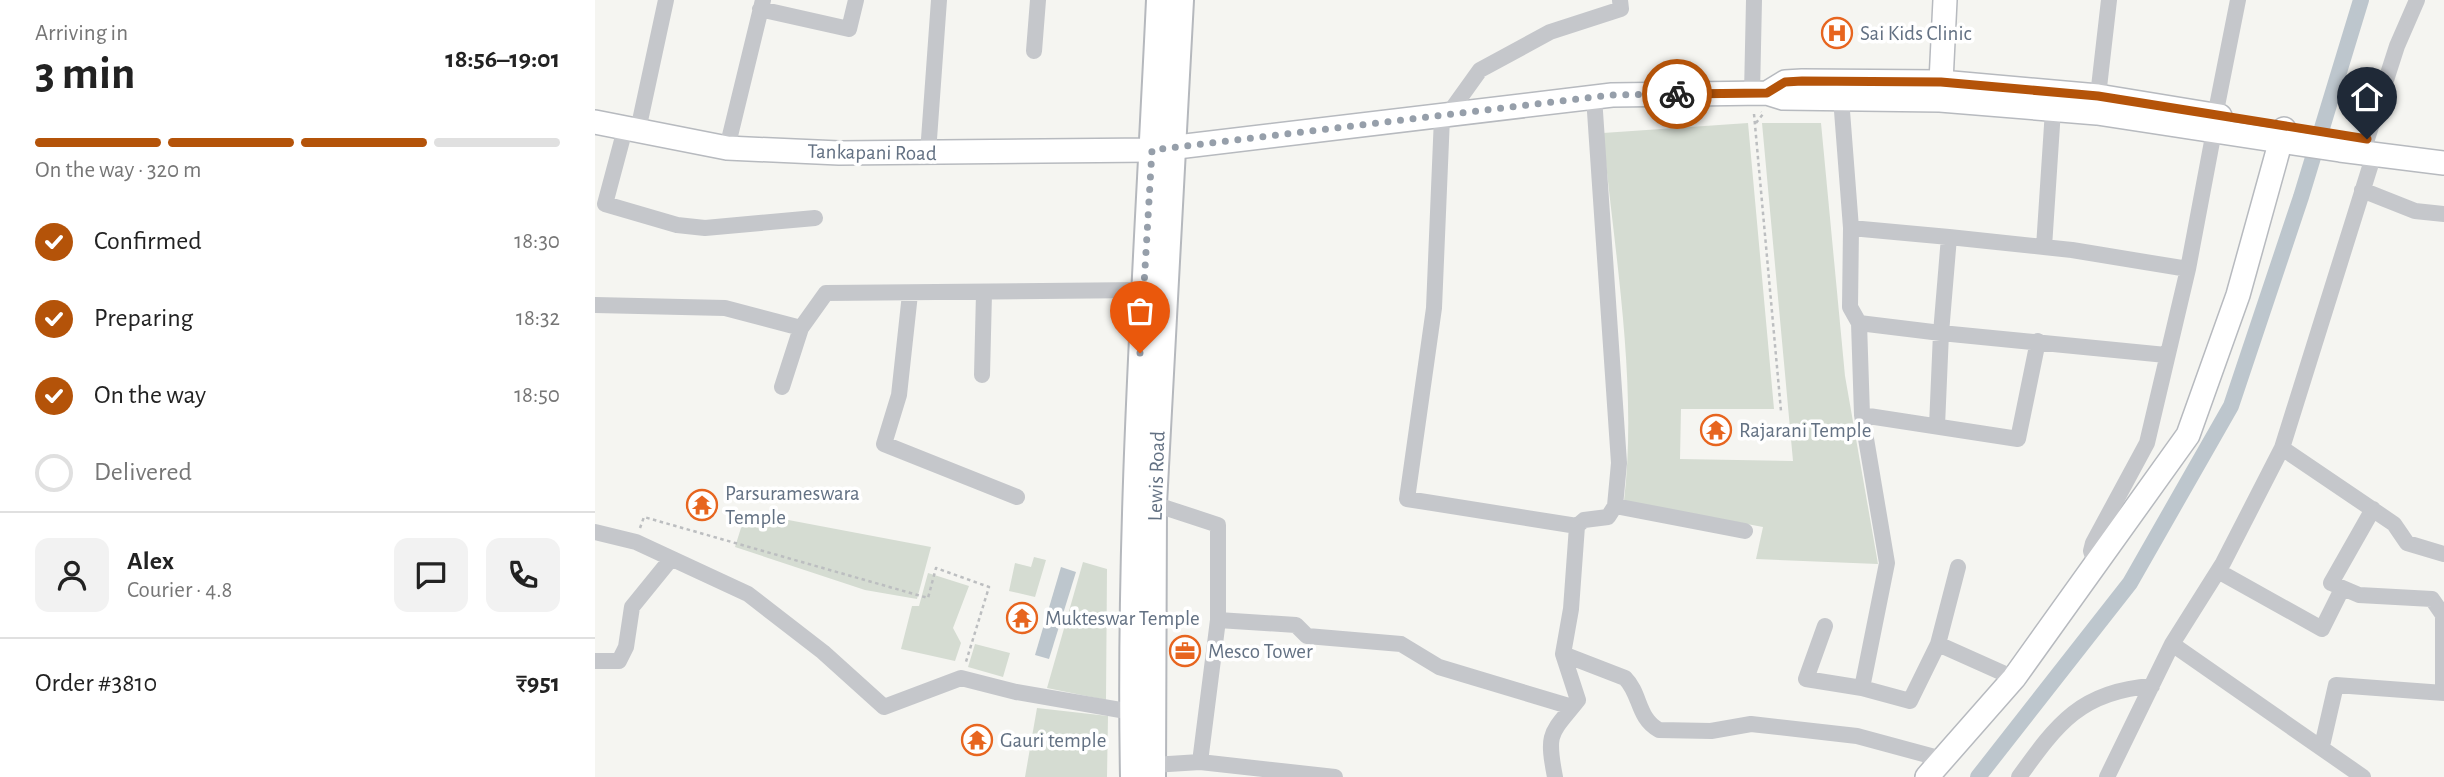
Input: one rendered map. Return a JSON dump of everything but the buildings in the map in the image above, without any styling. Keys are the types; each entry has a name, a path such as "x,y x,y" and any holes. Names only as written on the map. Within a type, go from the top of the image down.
{"main road":[{"path":"1159,0 1161,177"},
{"path":"1162,148 1181,0"},
{"path":"1941,82 1945,0"},
{"path":"1756,102 1785,82 1941,82 2098,96 2215,123 2370,147 2444,163"},
{"name":"Tankapani Road","path":"595,122 727,148 928,153 1162,148 1594,97 1756,102"},
{"path":"1756,102 1783,98 1940,100 2215,123"},
{"path":"1927,777 2014,678 2187,435 2238,295 2291,135"},
{"path":"2370,147 2444,150"},
{"name":"Lewis Road","path":"1147,773 1132,712 1143,290 1161,177"},
{"name":"Lewis Road","path":"1147,773 1161,177"}],"street":[{"path":"666,0 631,130 605,204 677,225 705,228 815,218"},
{"path":"727,148 761,5 849,29 856,0"},
{"path":"928,153 939,0"},
{"path":"1034,51 1038,0"},
{"path":"1577,526 1407,499 1434,308 1444,116 1479,70 1550,32 1621,9 1620,0"},
{"path":"1755,0 1756,102"},
{"path":"2098,96 2109,0"},
{"path":"2096,565 2091,548 2147,443 2188,269 2238,0"},
{"path":"2107,777 2172,644 2218,571 2282,448 2362,190 2370,147 2397,46 2417,0"},
{"path":"1555,777 1549,737 1578,700 1563,654 1571,609 1577,526 1584,520 1608,517 1615,506 1619,463 1594,97"},
{"path":"1841,98 1851,228 1850,307 1859,323 1862,415 1887,563 1862,688"},
{"path":"2044,247 2053,110"},
{"path":"2362,190 2415,211 2444,214"},
{"path":"1851,228 2044,247 2188,269"},
{"path":"1937,426 1949,237"},
{"path":"782,387 801,328 826,293 1143,290"},
{"path":"982,375 984,293"},
{"path":"911,294 899,395 884,444 1017,496"},
{"path":"595,305 725,308 801,328"},
{"path":"1859,323 2166,355"},
{"path":"1862,415 2018,439 2038,341"},
{"path":"2282,448 2394,524 2407,543 2444,554"},
{"path":"1154,504 1219,525 1218,620 1200,762"},
{"path":"1615,506 1745,531"},
{"path":"2322,746 2336,685 2443,693 2443,615 2440,606 2433,599 2359,595 2331,583 2373,509"},
{"path":"595,531 636,542 748,594 823,652 884,707 961,678 1016,692 1132,712"},
{"path":"595,661 619,661 626,647 632,607 671,559"},
{"path":"1825,626 1806,679 1862,688 1910,701 1938,644 1958,567"},
{"path":"2218,571 2322,629 2342,589"},
{"path":"1218,620 1296,625 1307,636 1401,644 1439,667 1572,707"},
{"path":"1938,644 2014,678"},
{"path":"2172,644 2363,777"},
{"path":"1563,654 1625,678 1631,684 1642,714 1659,730 1711,731 1751,724 1857,736 1942,759"},
{"path":"2019,777 2057,725 2083,706 2124,688 2152,686"},
{"path":"1147,773 1200,762 1335,777"}],"path":[{"path":"1755,125 1763,114 1756,102"},
{"path":"1756,102 1755,125 1780,411"},
{"path":"636,542 644,517 929,598 936,568 989,587 961,678"}],"shaded area":[{"path":"1748,123 1774,409 1681,409 1680,459 1793,461 1762,123 1821,123 1845,376 1878,564 1756,559 1763,527 1624,501 1628,456 1626,364 1603,133"},
{"path":"746,512 931,547 917,599 865,590 735,547"},
{"path":"1034,557 1046,560 1035,597 1009,591 1015,563 1031,567"},
{"path":"1083,562 1107,569 1106,700 1047,688"},
{"path":"1061,567 1076,572 1049,659 1035,655"},
{"path":"928,573 969,586 953,628 961,643 955,661 901,649 912,606 919,606"},
{"path":"975,644 1010,653 1003,677 968,667"},
{"path":"1037,708 1108,716 1107,777 1025,777"}],"waterway":[{"path":"1978,777 2130,583 2231,406 2301,197 2361,0"}],"way so far":[{"path":"1140,353 1152,150 1612,95 1677,94"}],"place":[{"name":"Sai Kids Clinic","path":"1837,33"},
{"name":"Rajarani Temple","path":"1716,430"},
{"name":"Parsurameswara Temple","path":"702,505"},
{"name":"Mukteswar Temple","path":"1022,618"},
{"name":"Mesco Tower","path":"1185,651"},
{"name":"Gauri temple","path":"977,740"}],"route":[{"path":"1677,94 1767,93 1785,82 1802,81 1941,82 2098,96 2367,139"}]}
